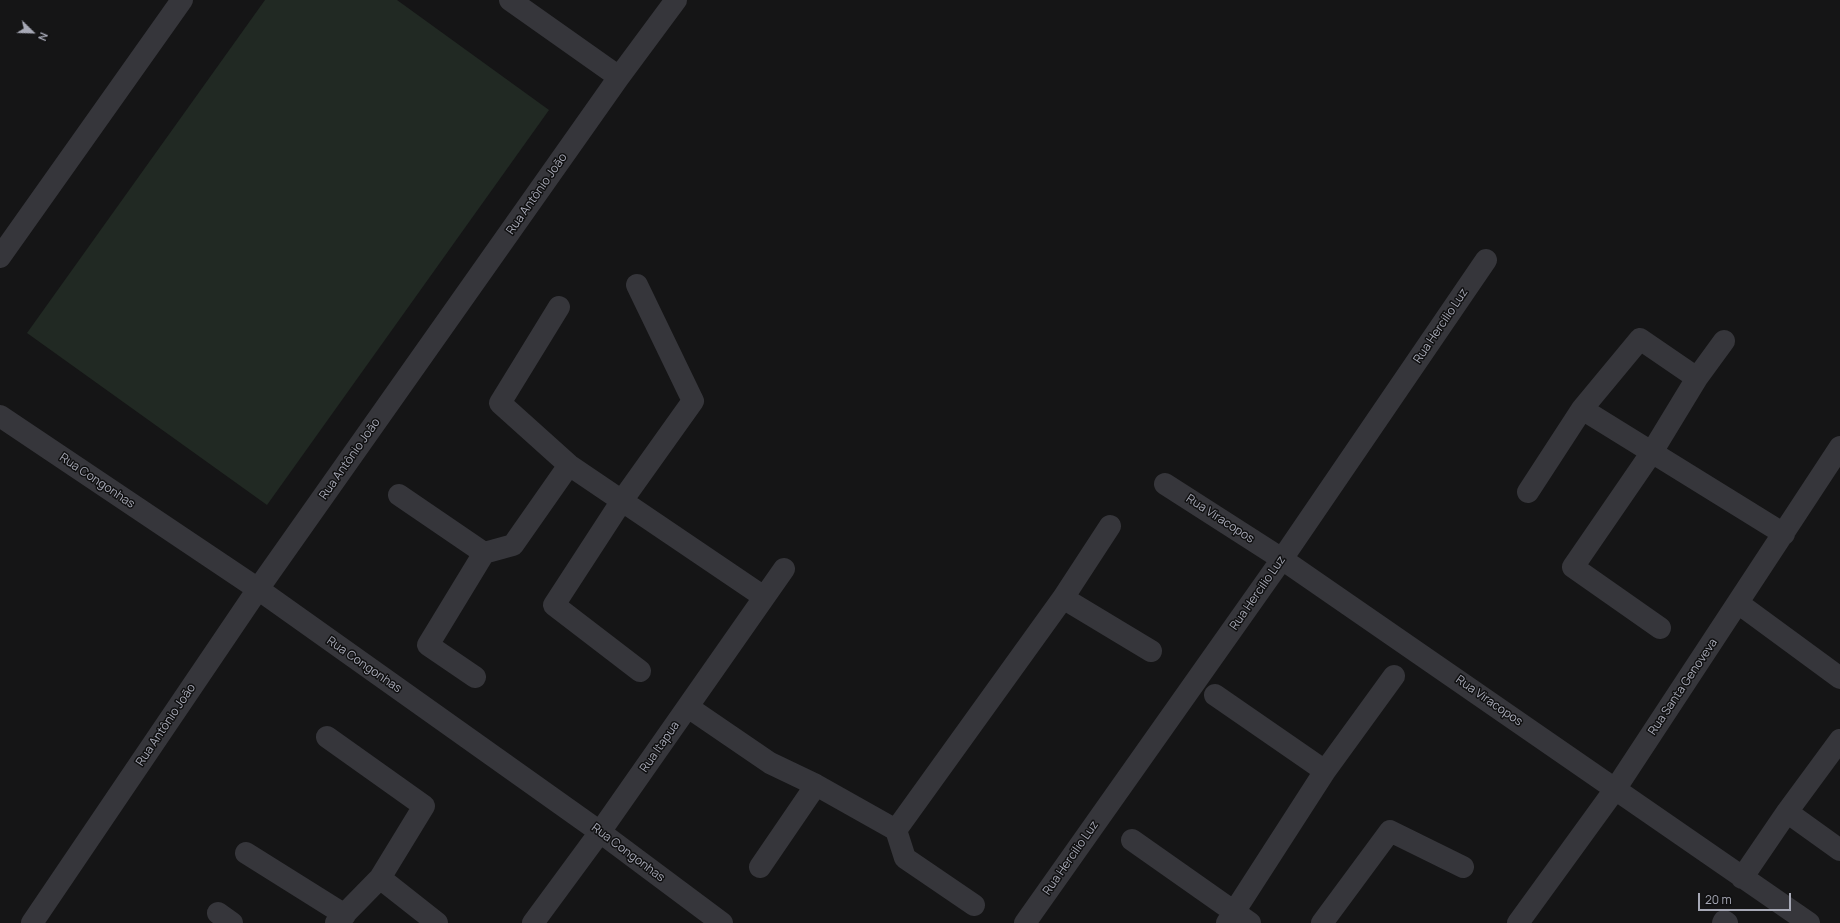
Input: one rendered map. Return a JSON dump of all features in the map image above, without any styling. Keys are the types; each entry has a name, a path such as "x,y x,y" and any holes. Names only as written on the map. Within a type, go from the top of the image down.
{"street":[{"path":"0,257 182,0"},
{"path":"510,0 619,77"},
{"name":"Rua Antônio João","path":"32,923 258,589 619,77 676,0"},
{"name":"Rua Hercilio Luz","path":"1025,923 1282,559 1486,260"},
{"path":"637,285 693,401 621,502 554,605 640,671"},
{"path":"558,307 500,403 569,465 621,502 764,597"},
{"path":"1528,492 1582,409 1640,339 1697,378"},
{"path":"1660,628 1573,567 1652,452 1697,378 1724,341"},
{"path":"1582,409 1784,534"},
{"name":"Rua Congonhas","path":"0,416 258,589 600,832 722,923"},
{"name":"Rua Santa Genoveva","path":"1518,923 1616,788 1840,447"},
{"path":"474,677 428,645 484,553 513,545 569,465"},
{"name":"Rua Viracopos","path":"1165,484 1282,559 1616,788 1742,878 1809,923"},
{"path":"399,495 484,553"},
{"path":"896,830 1063,598 1110,526"},
{"name":"Rua Itapua","path":"533,923 600,832 784,568"},
{"path":"1063,598 1151,651"},
{"path":"1738,603 1840,678"},
{"path":"1132,840 1238,919 1324,771 1394,676"},
{"path":"1214,695 1324,771"},
{"path":"688,707 770,763 816,785 896,830 905,858 974,904"},
{"path":"246,853 341,919 380,878 424,806 327,737"},
{"path":"1742,878 1787,812 1840,740"},
{"path":"760,867 816,785"},
{"path":"1787,812 1840,850"},
{"path":"1322,923 1390,831 1462,867"},
{"path":"380,878 437,923"},
{"path":"1723,923 1724,921 1727,923"}],"shaded area":[{"path":"265,0 397,0 549,110 267,505 27,333"}]}
